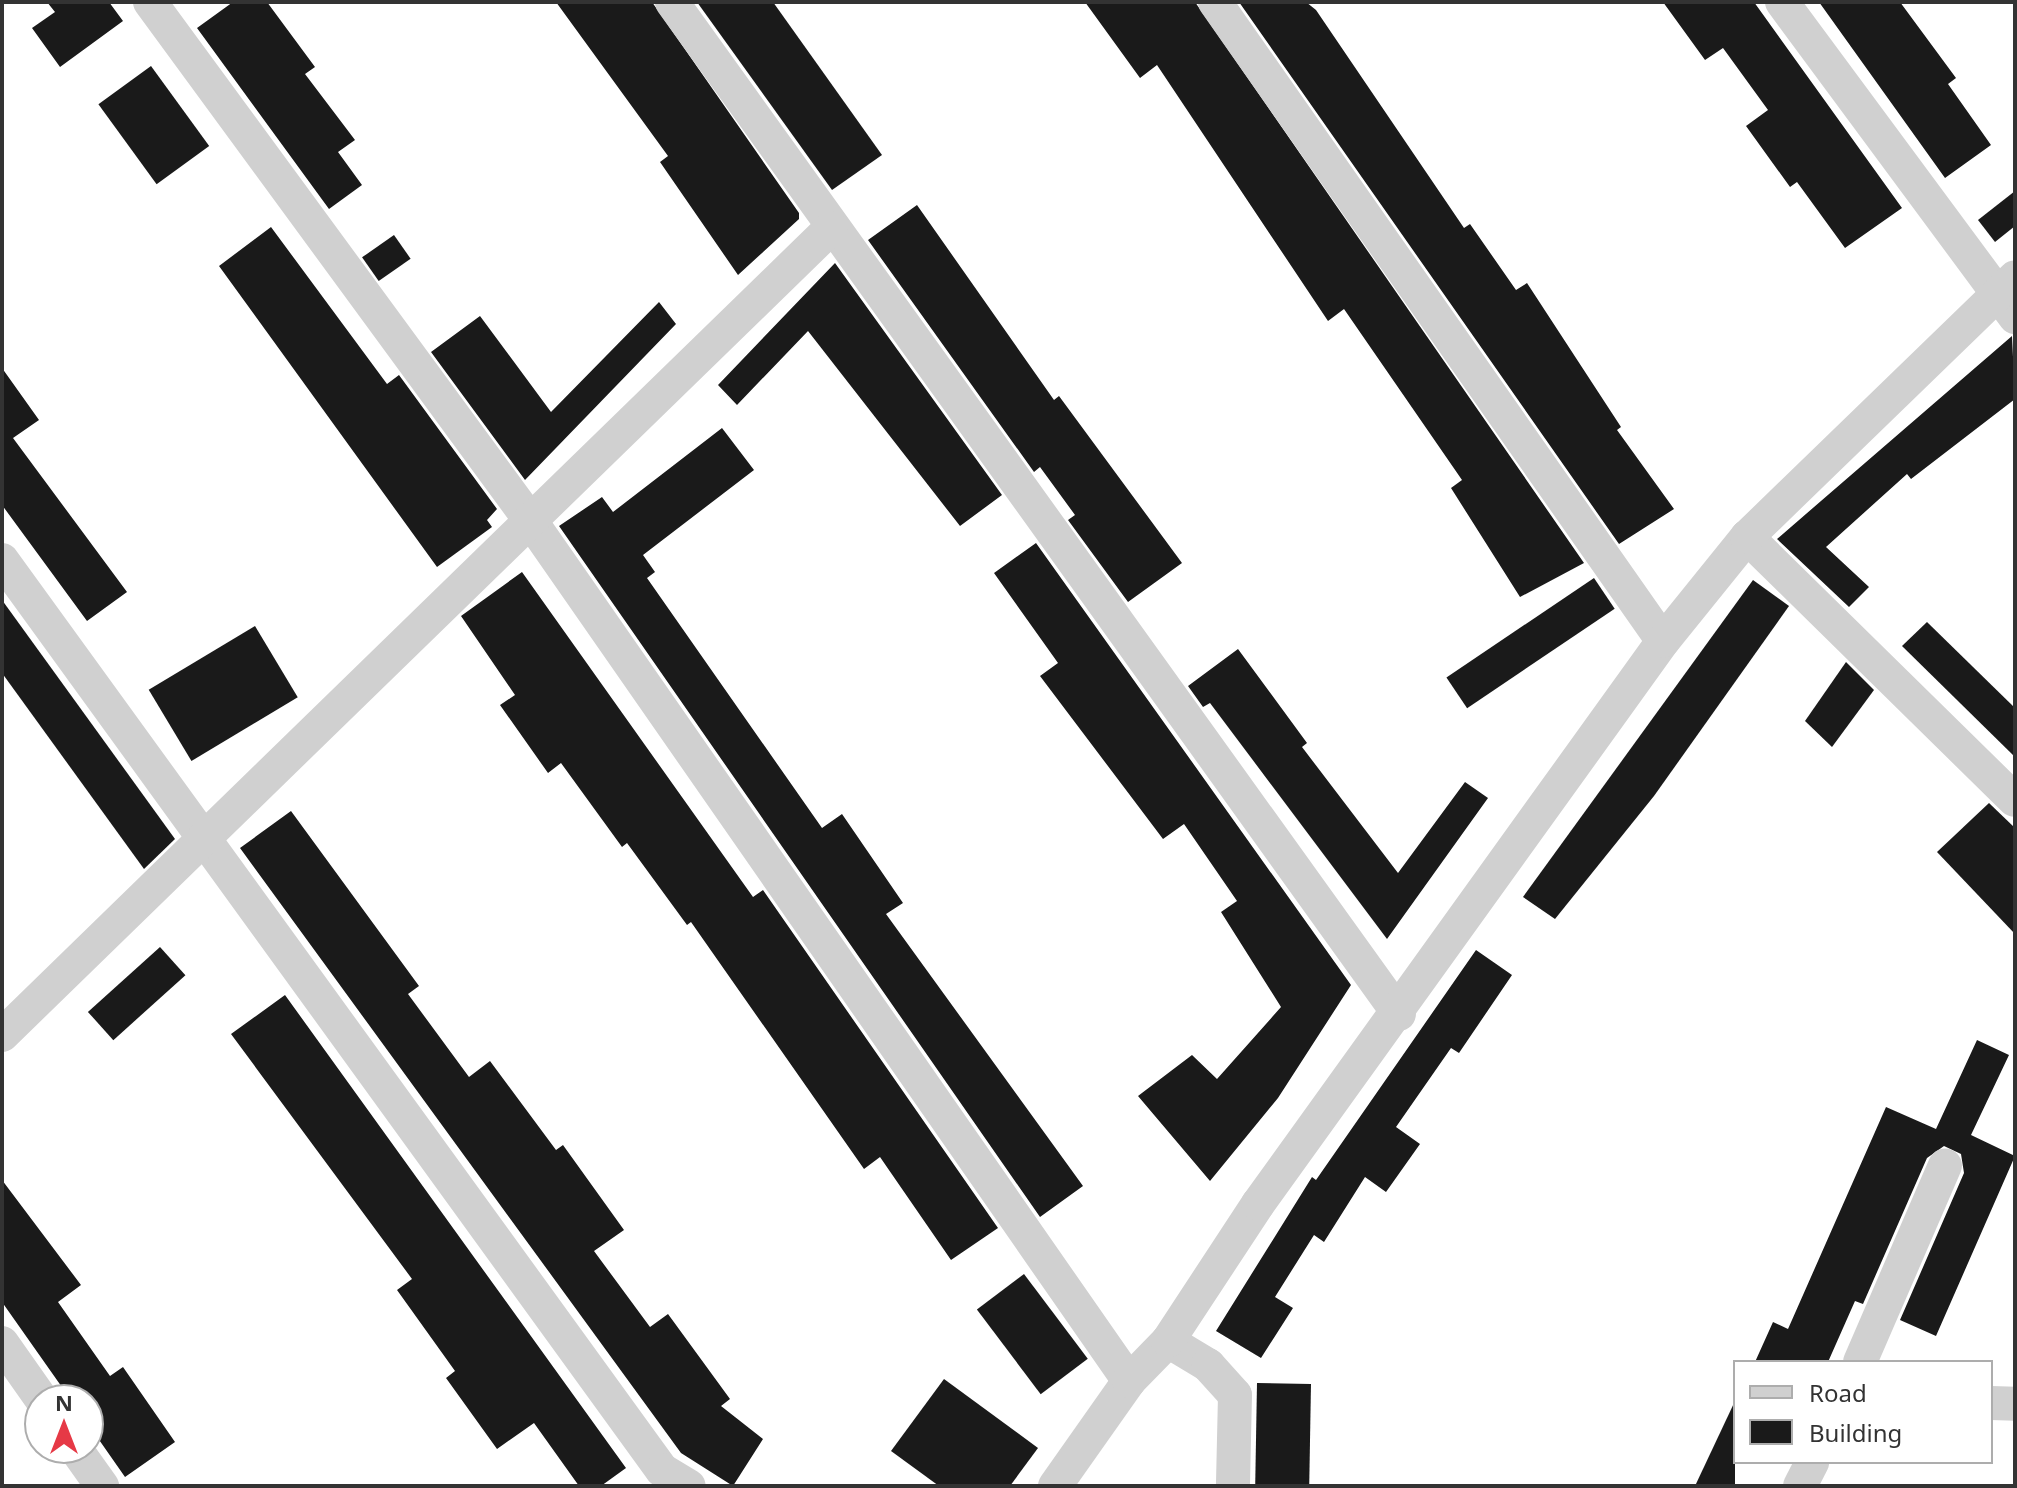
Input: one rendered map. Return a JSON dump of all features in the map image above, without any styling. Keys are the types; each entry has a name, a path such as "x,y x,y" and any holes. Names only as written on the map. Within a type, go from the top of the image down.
{"street":[{"path":"150,2 530,520 1129,1381"},
{"path":"672,2 831,228 1399,1014"},
{"path":"1215,2 1663,641"},
{"path":"1055,1486 1129,1381 1168,1341 1258,1204 1399,1014 1663,641 1747,537 2008,296 1782,2"},
{"path":"2,1035 831,228"},
{"path":"1747,537 2015,800"},
{"path":"2,560 202,840 662,1470 689,1486"},
{"path":"1861,1360 1945,1166"},
{"path":"1168,1341 1208,1365 1235,1395 1233,1486"},
{"path":"2,1343 31,1384"},
{"path":"1993,1403 2015,1404"},
{"path":"86,1464 102,1486"},
{"path":"1800,1486 1811,1464"}],"building":[{"path":"47,2 109,2 123,21 60,67 32,28 55,12"},
{"path":"233,2 267,2 315,67 305,74 355,140 338,152 362,185 329,209 197,28"},
{"path":"556,2 652,2 799,213 799,219 738,275 660,162 668,156"},
{"path":"697,2 773,2 882,155 832,190"},
{"path":"1085,2 1195,2 1584,563 1520,597 1451,488 1462,480 1344,309 1328,321 1157,65 1140,78"},
{"path":"1239,2 1306,2 1316,10 1464,228 1470,224 1516,290 1527,283 1621,427 1617,430 1674,509 1619,544"},
{"path":"1663,2 1754,2 1902,208 1845,248 1797,182 1790,187 1746,126 1768,110 1723,48 1705,60"},
{"path":"1819,2 1900,2 1956,78 1948,84 1991,145 1945,178"},
{"path":"151,66 209,146 157,184 98,104"},
{"path":"2015,191 2015,226 1995,242 1978,220"},
{"path":"917,205 1054,400 1059,396 1182,563 1128,602 1068,520 1075,515 1040,467 1034,472 868,240"},
{"path":"271,227 387,384 399,375 497,509 487,520 492,527 437,567 219,266"},
{"path":"394,235 411,259 379,281 362,257"},
{"path":"835,263 1002,495 960,526 808,331 737,405 718,385"},
{"path":"659,302 676,324 525,480 431,352 480,316 551,412"},
{"path":"2012,336 2015,399 1911,479 1907,474 1826,547 1869,587 1849,607 1777,539"},
{"path":"2,368 39,420 13,438 127,592 87,621 2,505"},
{"path":"722,428 754,470 643,555 655,572 647,578 822,828 842,814 903,903 886,914 1083,1186 1040,1217 559,526 602,497 613,512"},
{"path":"1036,543 1351,985 1278,1098 1210,1181 1138,1096 1192,1055 1217,1079 1281,1007 1221,912 1237,901 1184,824 1163,839 1040,676 1058,663 994,573"},
{"path":"522,572 753,897 763,890 998,1228 951,1260 880,1157 864,1169 691,922 687,925 627,843 622,847 561,763 548,773 500,705 515,695 461,616"},
{"path":"1594,578 1615,609 1467,708 1446,678"},
{"path":"1753,580 1789,606 1654,796 1555,919 1523,897"},
{"path":"2,600 175,839 144,869 2,673"},
{"path":"1927,622 2015,708 2015,757 1902,646"},
{"path":"255,626 298,697 191,761 149,690"},
{"path":"1238,649 1307,743 1302,747 1398,873 1465,782 1488,798 1387,939 1210,703 1203,707 1188,686"},
{"path":"1846,662 1874,690 1832,747 1805,721"},
{"path":"1989,803 2015,828 2015,934 1937,852"},
{"path":"291,811 419,986 408,994 469,1077 490,1061 556,1150 563,1145 624,1230 594,1251 650,1327 668,1314 730,1399 721,1406 763,1439 733,1486 681,1453 240,848"},
{"path":"160,947 185,975 113,1040 88,1012"},
{"path":"1476,950 1512,975 1459,1053 1451,1048 1396,1127 1420,1144 1386,1192 1365,1177 1324,1242 1314,1235 1275,1297 1293,1308 1261,1358 1216,1331 1312,1177 1316,1180"},
{"path":"285,995 626,1468 601,1486 579,1486 534,1423 497,1449 446,1378 455,1371 397,1290 412,1279 231,1034"},
{"path":"1977,1040 2009,1055 1971,1135 2015,1156 1936,1336 1900,1320 1964,1173 1961,1154 1944,1146 1927,1158 1863,1304 1855,1301 1829,1360 1756,1360 1773,1322 1788,1329 1886,1107 1936,1129"},
{"path":"2,1180 81,1285 58,1302 110,1376 123,1367 175,1442 125,1477 104,1447 104,1384 60,1384 2,1302"},
{"path":"1024,1274 1088,1359 1041,1394 977,1310"},
{"path":"944,1379 1038,1448 1010,1486 939,1486 891,1451"},
{"path":"1257,1383 1311,1384 1309,1486 1255,1486"},
{"path":"1733,1405 1735,1486 1695,1486"}]}
